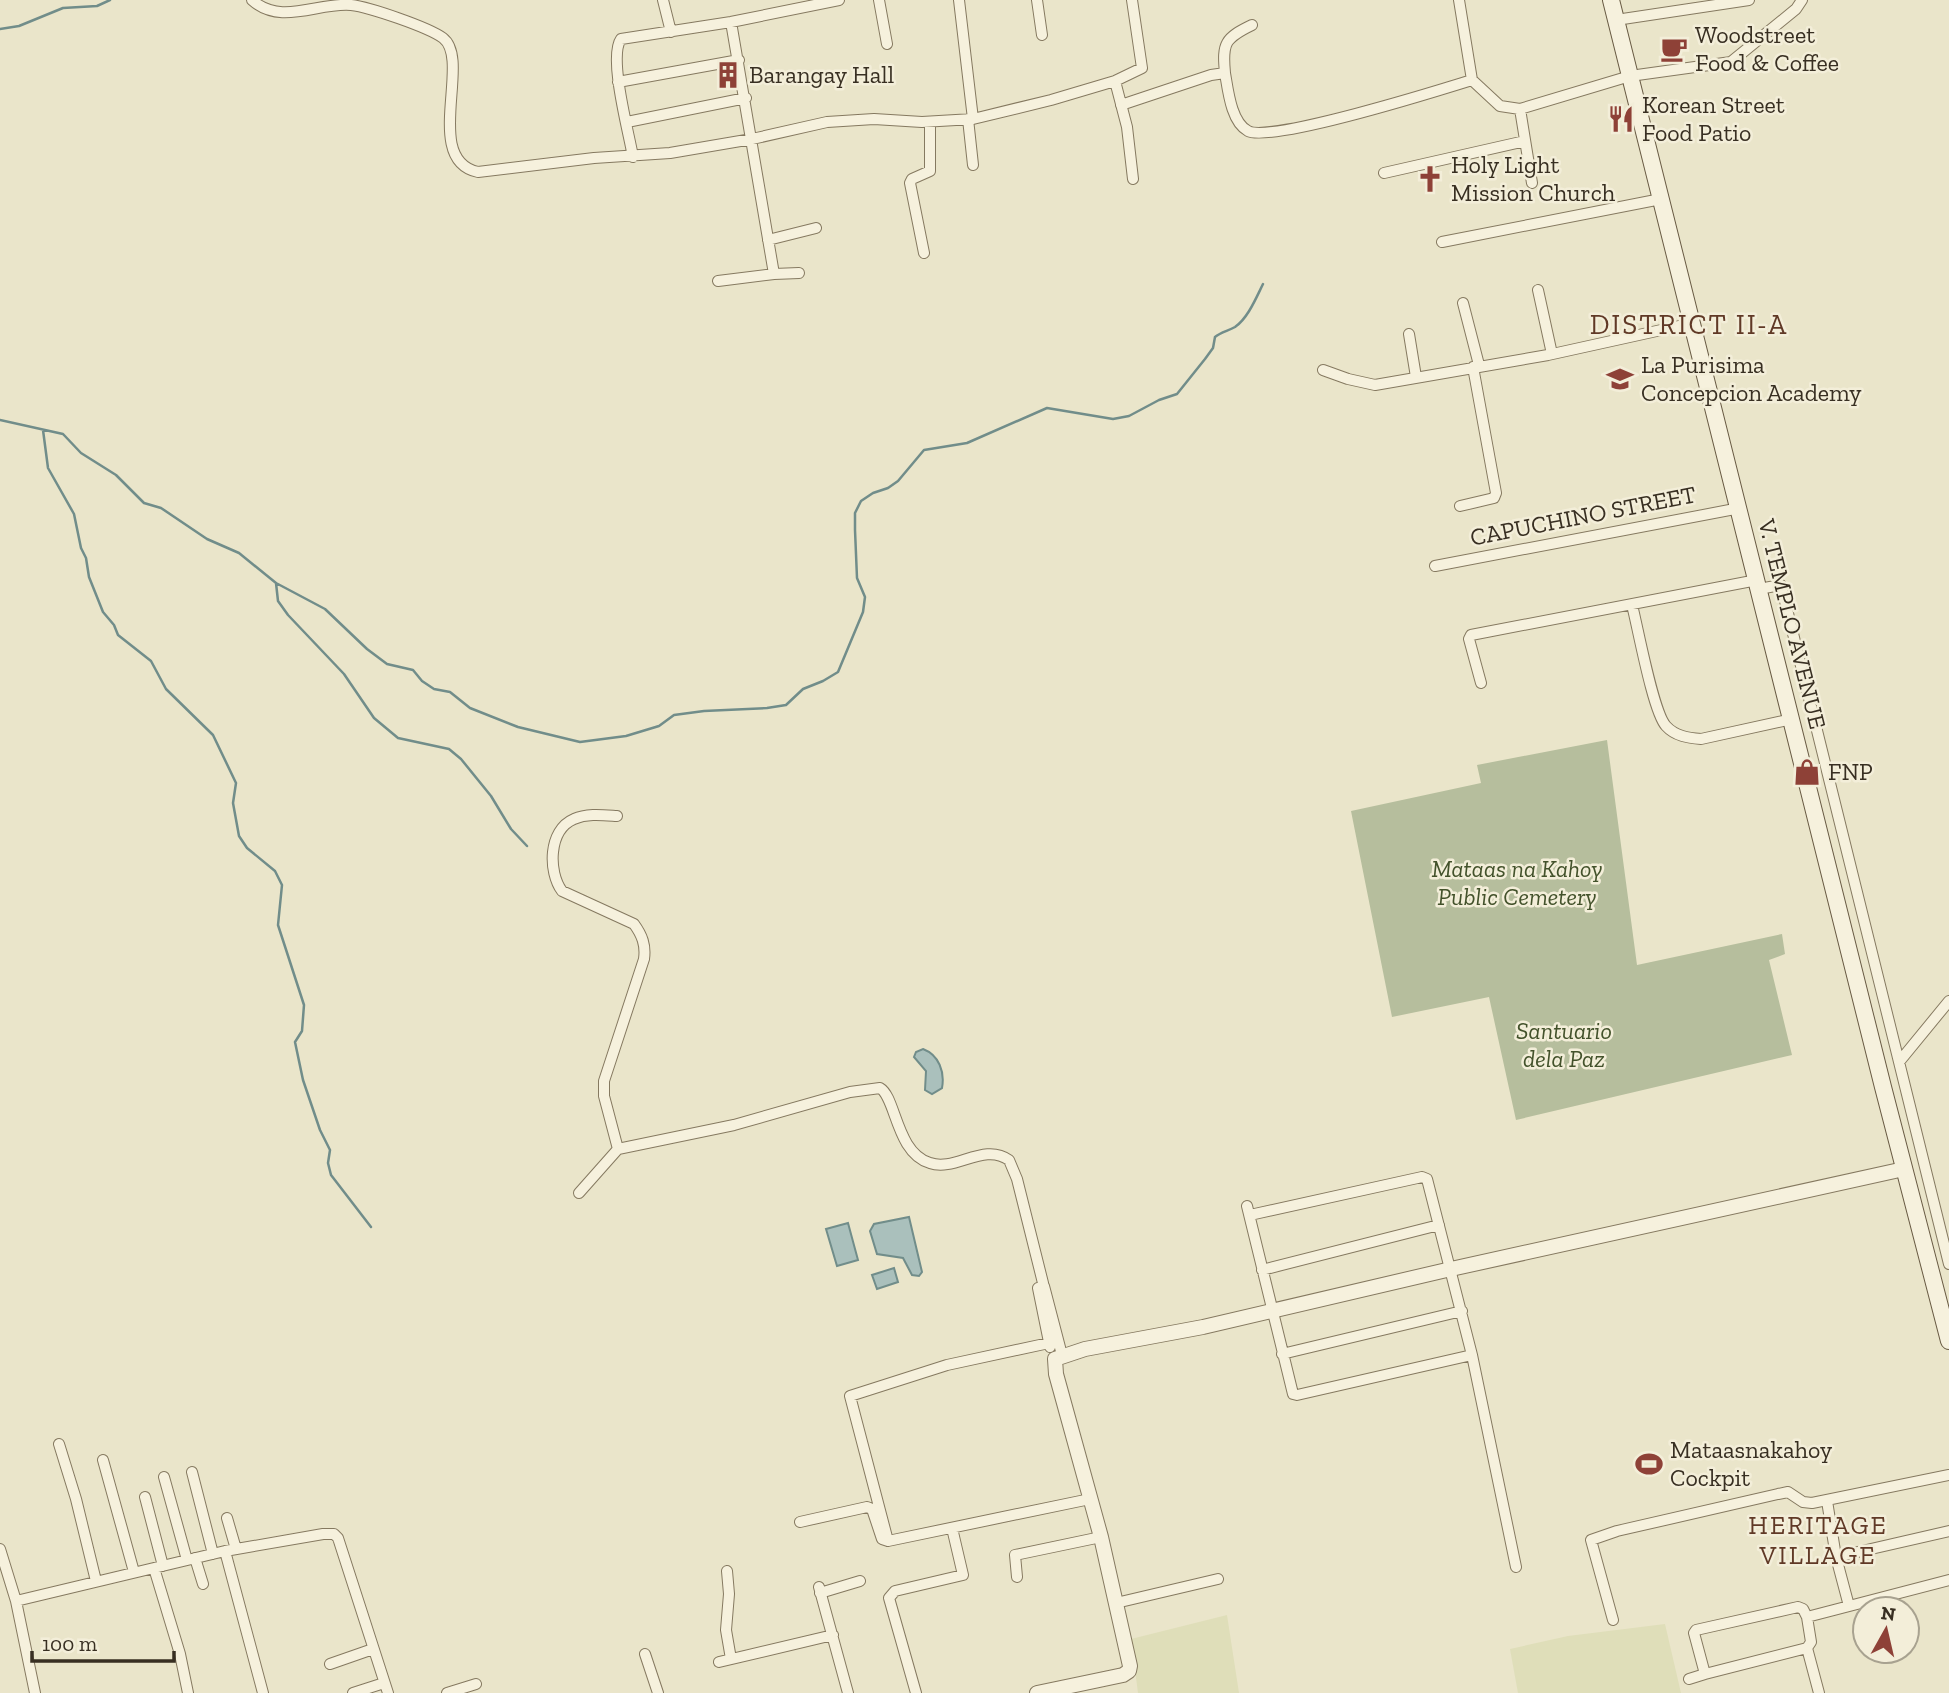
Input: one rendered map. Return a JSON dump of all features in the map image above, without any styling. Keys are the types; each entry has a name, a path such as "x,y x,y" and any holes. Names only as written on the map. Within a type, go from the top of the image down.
{"main road":[{"name":"V. TEMPLO AVENUE","path":"1611,0 1949,1340"}],"street":[{"path":"253,0 273,12 290,13 352,5 417,26 443,38 453,53 451,141 457,160 470,170 478,172 594,158 633,157 751,139 827,122 874,119 930,122 970,119 1040,103 1115,81 1139,71 1143,66 1132,0"},
{"path":"663,0 671,32"},
{"path":"633,157 618,82 617,46 621,39 731,22 839,0"},
{"path":"879,0 887,44"},
{"path":"959,0 973,165"},
{"path":"1037,0 1042,35"},
{"path":"1459,0 1472,80 1500,106 1520,109 1630,76 1731,62 1796,9 1802,0"},
{"path":"1616,20 1749,0"},
{"path":"731,22 740,60 774,274"},
{"path":"1252,25 1225,44 1223,52 1229,95 1237,117 1245,129 1256,133 1266,134 1340,118 1472,80"},
{"path":"618,82 740,60"},
{"path":"1121,105 1211,75 1225,73"},
{"path":"1115,81 1132,158 1133,179"},
{"path":"627,122 746,99"},
{"path":"1520,109 1532,183"},
{"path":"925,253 910,183 912,179 930,171 930,122"},
{"path":"1384,173 1525,141"},
{"path":"1442,242 1661,199"},
{"path":"768,240 816,228"},
{"path":"718,281 799,273"},
{"path":"1538,290 1552,354"},
{"path":"1460,506 1494,498 1496,493 1463,303"},
{"path":"1323,370 1375,385 1552,354 1693,323"},
{"path":"1409,334 1416,377"},
{"name":"CAPUCHINO STREET","path":"1435,566 1740,508"},
{"path":"1481,683 1469,639 1471,635 1632,604 1758,585 1781,585 1949,1264"},
{"path":"1632,604 1660,718 1675,733 1687,738 1701,739 1792,719"},
{"path":"617,816 591,815 572,819 559,831 553,854 555,882 562,891 634,924 641,933 645,948 644,959 604,1081 604,1096 618,1149"},
{"path":"1899,1062 1949,1001"},
{"path":"579,1193 618,1149 734,1125 850,1092 880,1088 886,1094 908,1146 928,1163 938,1165 994,1153 1009,1160 1017,1179 1059,1357 1056,1374 1101,1536 1130,1666 1129,1671 1123,1675 1037,1693"},
{"path":"1059,1357 1904,1169"},
{"path":"1472,1355 1297,1395 1291,1391 1248,1210 1422,1177 1427,1179 1462,1311 1472,1355 1516,1567"},
{"path":"1262,1270 1439,1225"},
{"path":"1041,1285 1049,1343 1059,1357"},
{"path":"1282,1354 1462,1311"},
{"path":"888,1541 850,1396 947,1366 1049,1343"},
{"path":"59,1444 96,1581"},
{"path":"103,1460 134,1572"},
{"path":"192,1472 213,1554"},
{"path":"1613,1620 1591,1540 1616,1531 1788,1492 1807,1503 1826,1501 1949,1475"},
{"path":"164,1477 191,1559 203,1584"},
{"path":"145,1497 188,1693"},
{"path":"800,1522 867,1507 872,1509 882,1539 888,1541 1090,1499"},
{"path":"1826,1501 1836,1557 1849,1606"},
{"path":"227,1518 231,1550 263,1693"},
{"path":"916,1693 889,1598 895,1591 963,1575 952,1528"},
{"path":"1836,1557 1949,1531"},
{"path":"16,1601 231,1550 334,1534 338,1538 386,1688 353,1693"},
{"path":"1017,1577 1015,1555 1101,1536"},
{"path":"0,1549 16,1601 35,1693"},
{"path":"727,1571 729,1594 726,1630 731,1659"},
{"path":"1116,1603 1218,1578"},
{"path":"1807,1618 1949,1580"},
{"path":"848,1693 820,1590 860,1581"},
{"path":"1689,1679 1807,1648 1811,1642 1803,1609 1798,1607 1696,1630 1694,1633 1705,1674"},
{"path":"719,1662 833,1635"},
{"path":"1807,1648 1819,1693"},
{"path":"330,1664 373,1649"},
{"path":"645,1654 658,1693"},
{"path":"447,1693 476,1684"}],"green space":[{"name":"Mataas na Kahoy Public Cemetery","path":"1607,740 1637,965 1782,934 1785,954 1769,960 1792,1055 1516,1120 1489,997 1392,1017 1351,811 1481,783 1477,765"},
{"path":"1227,1615 1239,1693 1138,1693 1131,1639"},
{"path":"1665,1624 1681,1693 1518,1693 1510,1649 1568,1636"}],"water":[{"path":"923,1049 933,1055 942,1070 942,1088 932,1094 925,1090 926,1071 914,1057 916,1052"},
{"path":"909,1217 922,1272 919,1276 912,1275 903,1258 877,1254 870,1231 874,1224"},
{"path":"848,1223 858,1260 837,1266 826,1229"},
{"path":"894,1268 898,1282 877,1289 872,1275"}],"waterway":[{"path":"0,29 19,26 63,8 97,6 110,0"},
{"path":"276,583 325,609 387,664 413,670 422,681 434,689 450,692 470,708 518,727 580,742 626,736 659,726 674,715 786,705 803,689 838,672 863,612 865,597 857,578 855,530 855,513 861,501 898,481 924,450 967,443 1047,408 1113,419 1129,416 1177,394 1213,348 1215,337 1235,327 1244,318 1263,284"},
{"path":"0,420 63,434 81,453 116,475 144,503 161,508 207,539 239,553 276,583 278,601 288,615 344,674 374,718 398,738 449,749 461,759 491,796 511,829 527,846"},
{"path":"43,430 48,468 74,514 89,577 103,612 114,625 118,635 151,661 166,689 213,735 236,783 233,803 239,836 247,848 275,871 282,885 278,925 304,1005 302,1031 295,1042 303,1080 320,1130 330,1150 328,1163 331,1175 371,1227"}],"place":[{"name":"Woodstreet Food & Coffee","path":"1674,49"},
{"name":"Barangay Hall","path":"728,75"},
{"name":"Korean Street Food Patio","path":"1621,119"},
{"name":"Holy Light Mission Church","path":"1430,179"},
{"name":"La Purisima Concepcion Academy","path":"1620,379"},
{"name":"FNP","path":"1807,772"},
{"name":"Mataasnakahoy Cockpit","path":"1649,1464"}],"district":[{"name":"DISTRICT II-A","path":"1689,324"},
{"name":"HERITAGE VILLAGE","path":"1818,1540"}],"park label":[{"name":"Santuario dela Paz","path":"1564,1045"}]}
